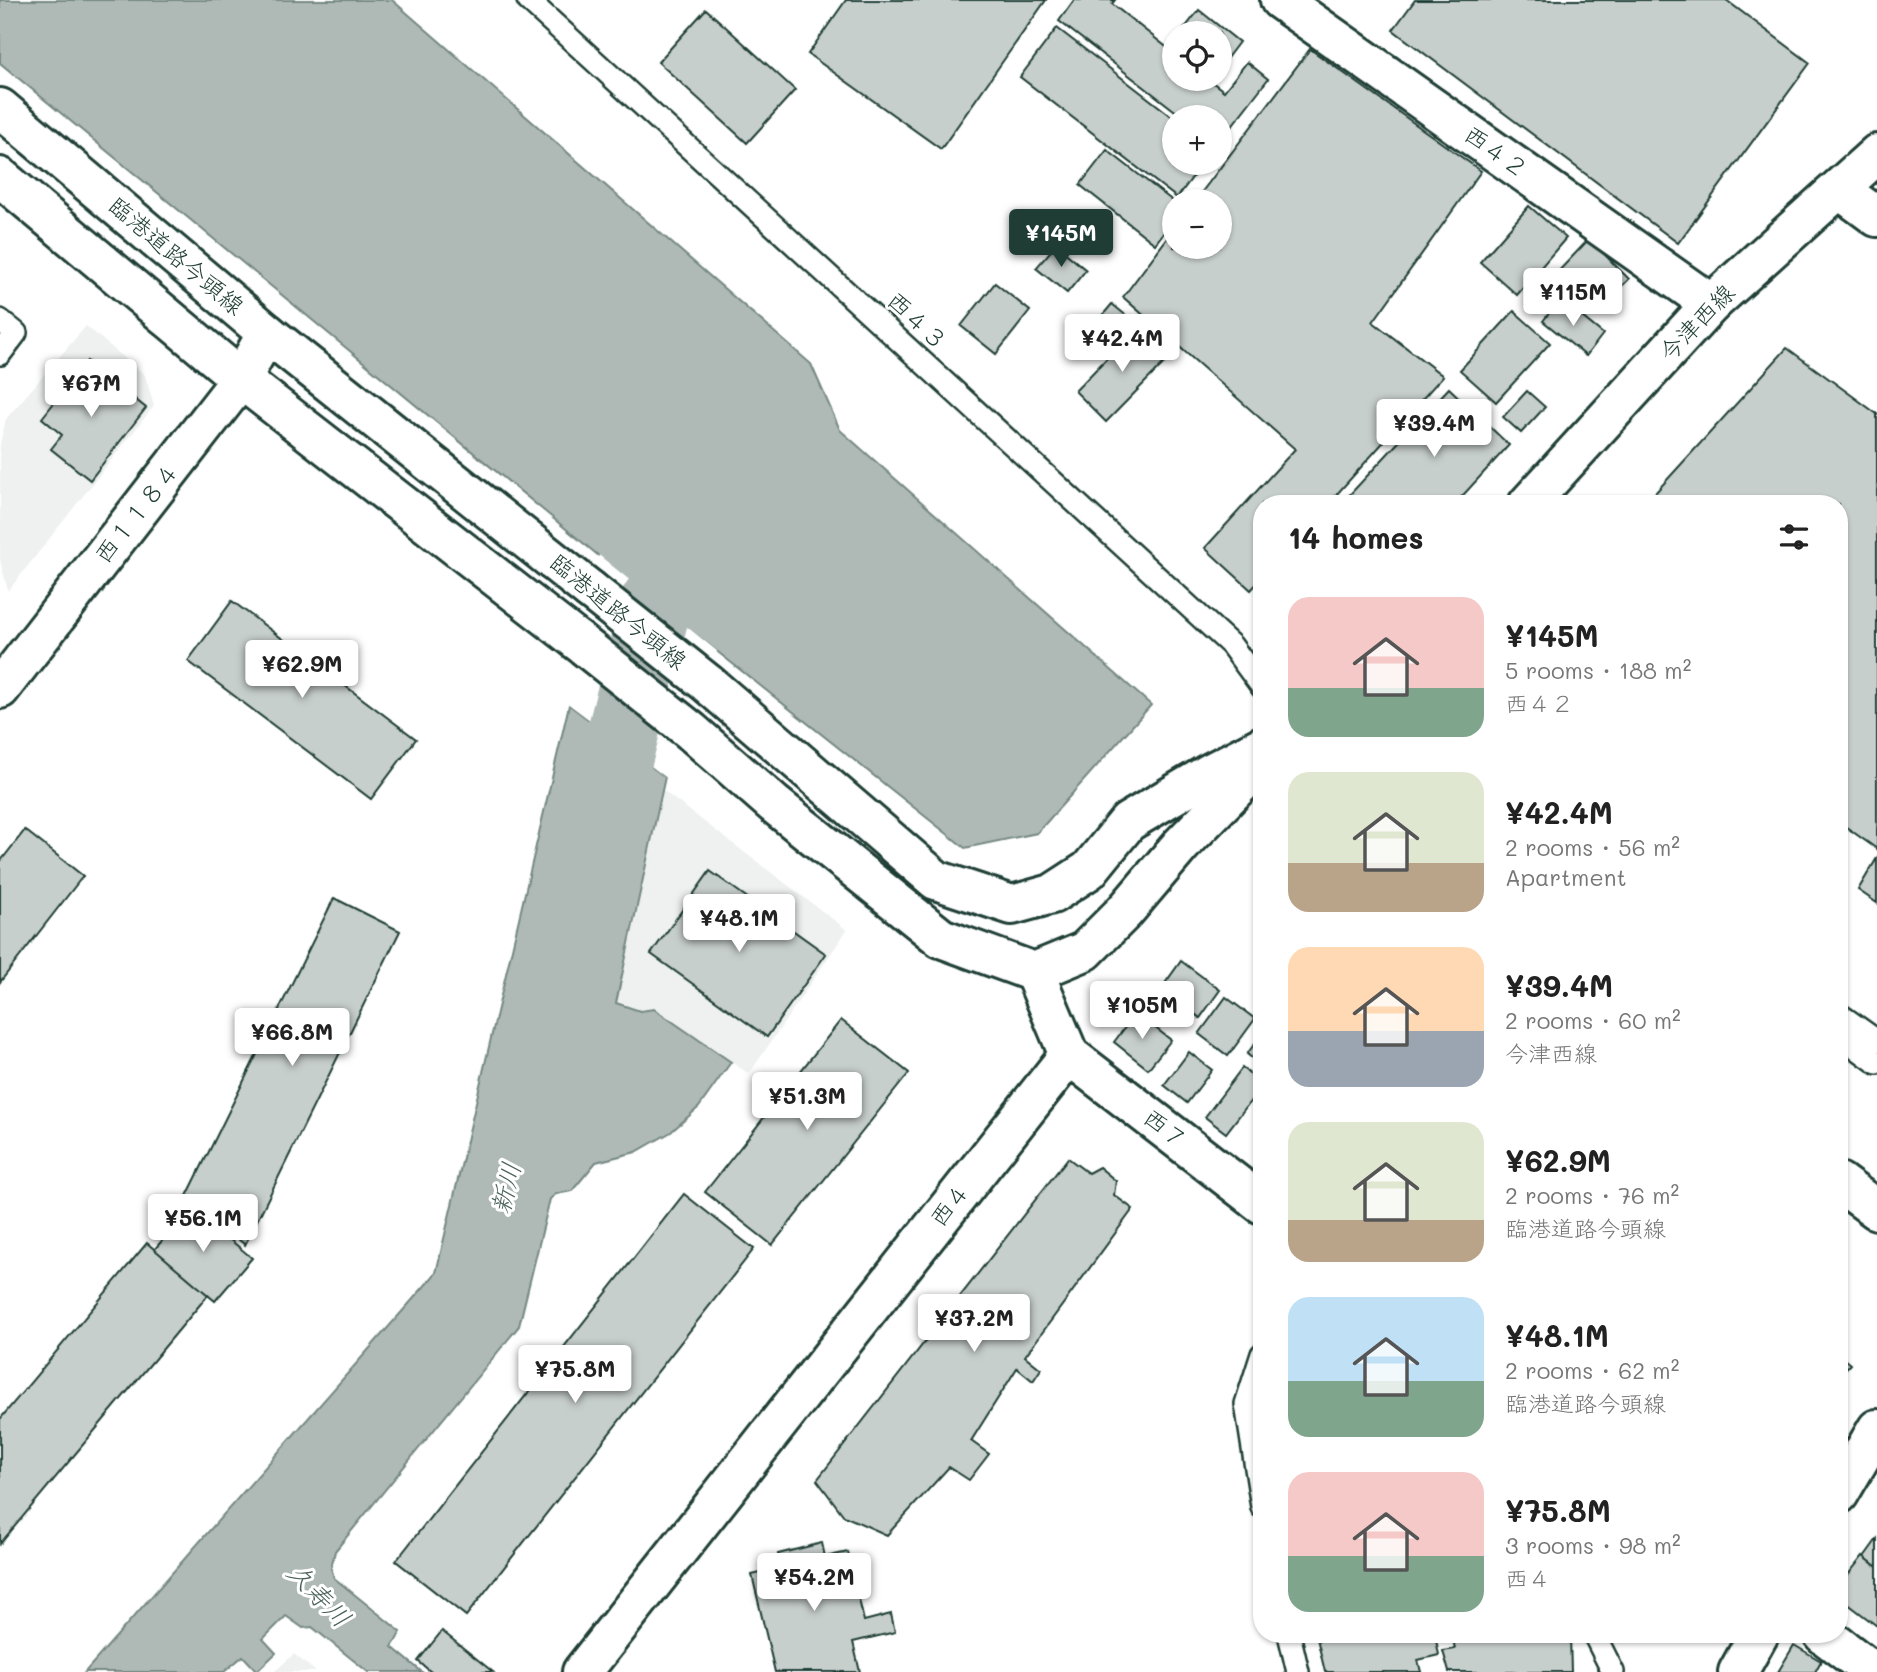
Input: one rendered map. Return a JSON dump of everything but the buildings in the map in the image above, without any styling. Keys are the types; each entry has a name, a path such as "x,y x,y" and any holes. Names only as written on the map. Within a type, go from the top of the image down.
{"street":[{"name":"西４２","path":"1280,0 1712,304"},
{"name":"臨港道路今頭線","path":"0,108 267,333 707,683 936,880 1012,905 1052,894 1089,870 1128,822 1253,751"},
{"name":"今津西線","path":"1536,495 1712,304 1877,154"},
{"name":"臨港道路今頭線","path":"0,177 241,379 691,731 774,804 941,938 1034,972"},
{"path":"1839,189 1877,217"},
{"name":"西１１８４","path":"0,690 241,379 267,333"},
{"path":"1069,1055 1034,972 1084,951 1125,911 1181,845 1253,771"},
{"name":"西７","path":"1069,1055 1253,1197"},
{"name":"西４","path":"582,1672 1069,1055"},
{"path":"1848,1189 1877,1210"},
{"path":"1848,1479 1877,1429"},
{"path":"1738,1672 1754,1643"},
{"path":"1835,1643 1873,1672"}],"lane":[{"name":"西４３","path":"528,0 1231,645 1253,675"},
{"path":"0,320 16,333 0,354"},
{"path":"1848,1020 1877,1041"},
{"path":"1848,1042 1877,1063"},
{"path":"1253,1382 1246,1404 1253,1449"},
{"path":"1291,1643 1298,1672"},
{"path":"1598,1643 1613,1672"}],"shaded area":[{"path":"86,326 145,375 154,406 8,591 0,560 0,444 6,419"},
{"path":"661,789 847,930 749,1074 654,1009 640,1011 616,1003"},
{"path":"294,1654 316,1672 274,1672"}],"water":[{"path":"0,0 392,0 811,364 840,430 1151,705 1037,833 965,848 656,603 0,63"},
{"name":"久寿川","path":"569,705 665,777 616,1003 640,1011 654,1009 731,1062 699,1107 671,1132 636,1152 596,1162 572,1191 556,1194 550,1199 519,1326 335,1551 331,1568 334,1578 401,1632 392,1647 422,1672 368,1672 312,1627 303,1628 286,1616 263,1639 276,1653 257,1671 243,1656 224,1672 85,1672 436,1273"}],"pier":[{"path":"599,555 717,651 716,654 598,559"},
{"path":"566,702 667,774 668,779"}],"waterway":[{"name":"新川","path":"596,839 656,603"}]}
